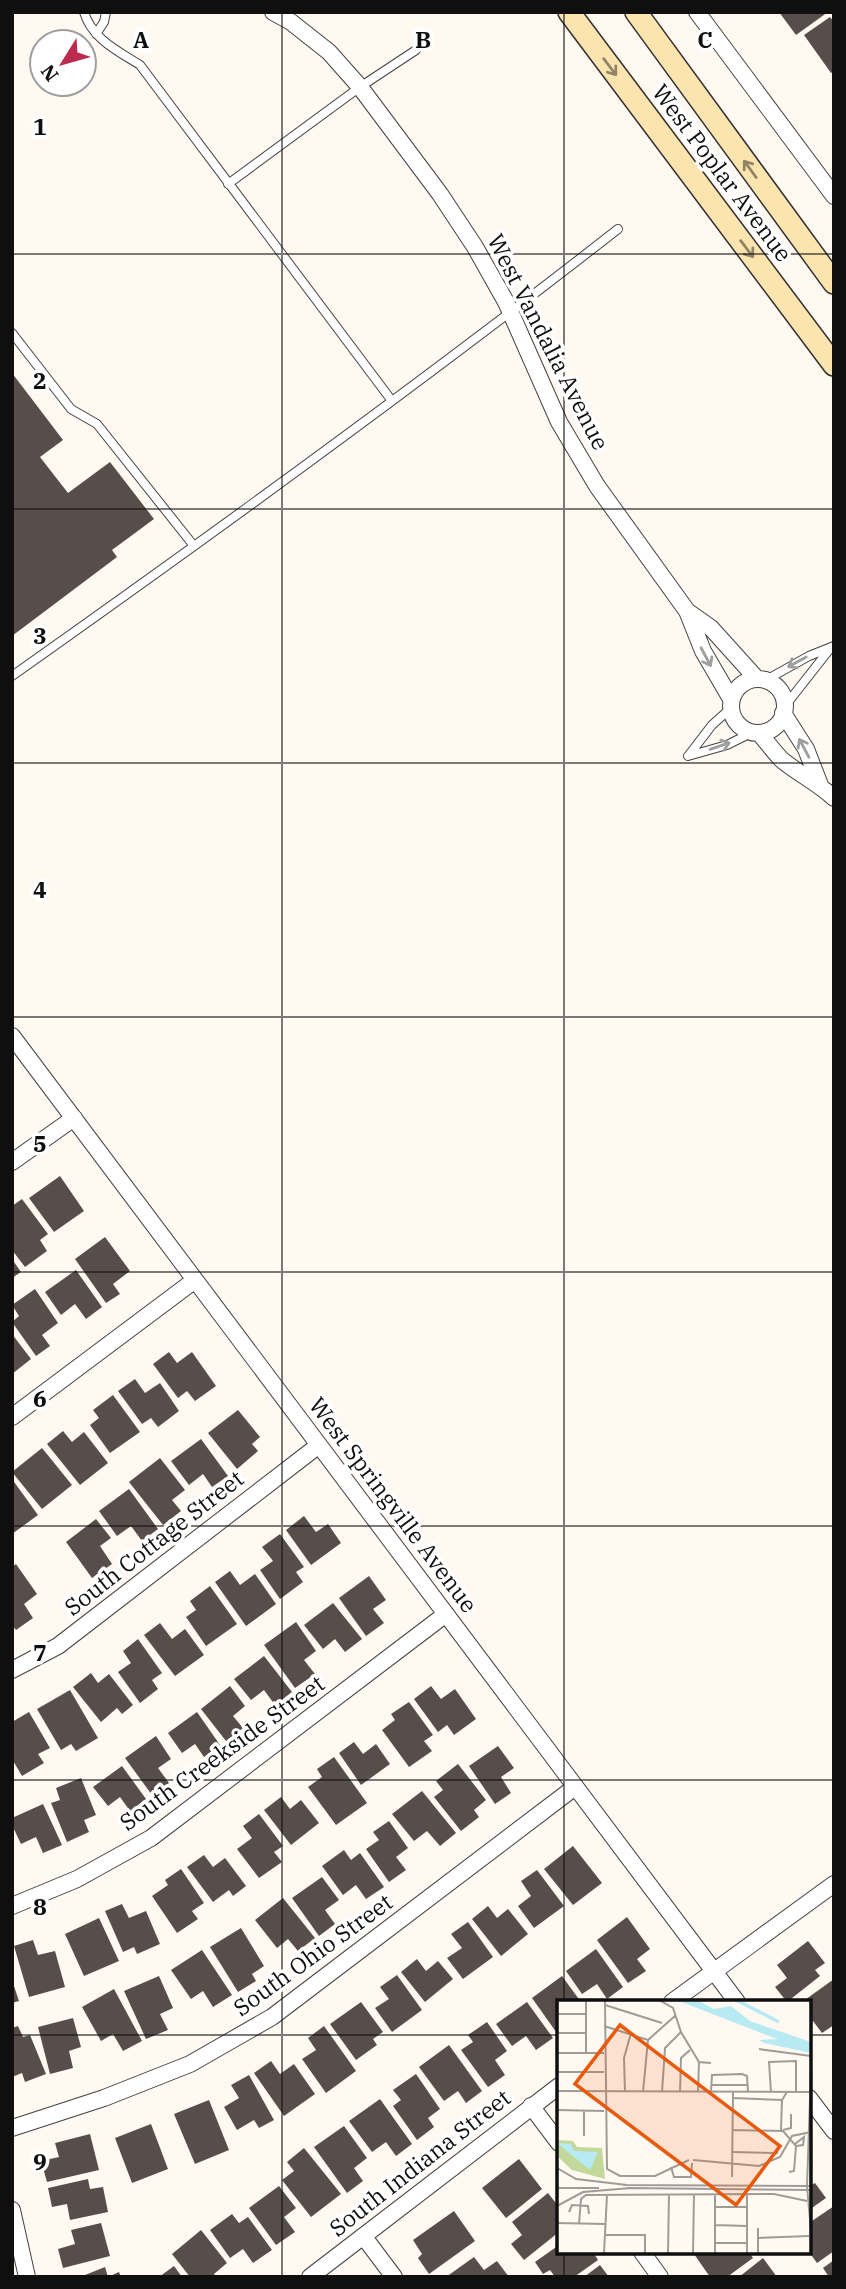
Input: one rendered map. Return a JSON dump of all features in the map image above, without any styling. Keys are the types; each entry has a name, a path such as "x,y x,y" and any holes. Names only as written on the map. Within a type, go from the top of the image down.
{"main road":[{"name":"West Poplar Avenue","path":"569,12 834,365"},
{"name":"West Poplar Avenue","path":"636,12 834,283"}],"street":[{"name":"West Vandalia Avenue","path":"273,12 291,22 329,52 360,87 440,194 475,247 510,313 559,422 597,486 687,611 703,651 731,704"},
{"path":"697,12 834,196"},
{"name":"West Vandalia Avenue","path":"687,611 712,628 761,679"},
{"path":"820,785 806,749 784,710 780,690 761,679 741,685 731,704 738,724 755,733 782,759 834,798"},
{"path":"755,733 774,728 780,722 784,710"},
{"name":"West Springville Avenue","path":"12,1036 736,2000"},
{"path":"12,1162 74,1118"},
{"path":"12,1418 195,1280"},
{"name":"South Cottage Street","path":"12,1670 58,1646 319,1445"},
{"name":"South Creekside Street","path":"12,1906 77,1878 151,1838 446,1614"},
{"name":"South Ohio Street","path":"12,2128 104,2098 190,2064 272,2017 575,1787"},
{"path":"675,2000 834,1884"},
{"name":"South Indiana Street","path":"310,2277 557,2087"},
{"path":"811,2101 834,2131"},
{"path":"531,2106 557,2140"},
{"path":"12,2210 27,2277"},
{"path":"364,2237 394,2277"},
{"path":"643,2254 660,2277"}],"lane":[{"path":"84,12 92,28"},
{"path":"98,31 106,12"},
{"path":"98,35 140,65 392,401"},
{"path":"228,184 360,87 416,50"},
{"path":"12,676 392,401 618,229"},
{"path":"12,333 71,408 97,424 194,546"},
{"path":"761,679 832,648"},
{"path":"784,710 832,648"},
{"path":"731,704 688,756 727,745 755,733"}],"building":[{"path":"779,12 828,12 796,35"},
{"path":"830,17 834,22 834,71 831,73 804,35"},
{"path":"12,373 63,440 40,457 68,493 110,462 154,519 112,550 117,557 12,636"},
{"path":"60,1176 84,1211 54,1232 29,1198"},
{"path":"22,1199 48,1234 40,1240 47,1251 25,1267 12,1250 12,1206"},
{"path":"105,1237 130,1271 113,1284 120,1294 106,1303 75,1259"},
{"path":"12,1259 21,1272 12,1278"},
{"path":"76,1270 102,1307 86,1319 75,1304 61,1315 45,1292"},
{"path":"35,1289 58,1323 42,1335 50,1346 36,1356 12,1322 19,1316 12,1305"},
{"path":"12,1334 31,1359 12,1374"},
{"path":"169,1352 177,1363 192,1352 216,1386 195,1401 187,1391 178,1398 153,1364"},
{"path":"135,1379 145,1393 160,1383 179,1411 158,1427 151,1418 142,1424 118,1391"},
{"path":"113,1395 140,1432 110,1453 90,1425 99,1418 93,1410"},
{"path":"238,1410 260,1437 252,1444 258,1451 237,1469 208,1433"},
{"path":"63,1431 72,1442 84,1432 108,1463 80,1485 47,1444"},
{"path":"201,1439 228,1476 212,1487 203,1474 189,1485 171,1461"},
{"path":"42,1448 72,1485 42,1509 12,1472"},
{"path":"160,1458 185,1490 172,1500 181,1511 163,1525 129,1482"},
{"path":"12,1479 38,1515 12,1534"},
{"path":"129,1489 158,1529 142,1541 131,1526 117,1536 99,1511"},
{"path":"304,1516 316,1532 328,1524 341,1543 311,1565 286,1530"},
{"path":"96,1519 111,1538 100,1546 112,1564 92,1578 66,1542"},
{"path":"280,1534 304,1567 296,1572 303,1582 280,1599 260,1570 273,1561 262,1547"},
{"path":"16,1564 37,1594 24,1604 33,1618 16,1630 12,1625 12,1567"},
{"path":"230,1571 240,1585 255,1574 276,1604 246,1626 215,1582"},
{"path":"369,1576 386,1600 373,1609 384,1623 366,1636 339,1598"},
{"path":"210,1586 237,1624 206,1646 186,1617 196,1610 190,1601"},
{"path":"333,1603 362,1639 345,1652 335,1639 323,1649 304,1625"},
{"path":"296,1622 316,1651 304,1660 315,1674 295,1688 264,1645"},
{"path":"160,1623 172,1639 185,1629 204,1655 175,1676 144,1635"},
{"path":"138,1639 162,1673 152,1680 158,1689 140,1703 118,1672 131,1663 123,1651"},
{"path":"264,1656 292,1692 275,1705 264,1690 251,1700 234,1679"},
{"path":"91,1673 98,1683 109,1674 133,1705 122,1714 117,1708 101,1722 73,1687"},
{"path":"230,1686 245,1706 233,1716 243,1728 226,1741 201,1709"},
{"path":"431,1686 441,1699 455,1689 476,1719 454,1735 447,1725 438,1732 414,1699"},
{"path":"70,1690 98,1738 76,1751 71,1744 61,1750 37,1709"},
{"path":"409,1702 433,1735 424,1741 432,1751 409,1767 382,1730 395,1720 391,1714"},
{"path":"29,1712 50,1748 38,1754 44,1763 22,1776 12,1759 12,1722"},
{"path":"197,1712 220,1745 204,1757 195,1744 182,1753 168,1733"},
{"path":"156,1736 171,1759 158,1768 169,1783 152,1795 125,1758"},
{"path":"354,1742 363,1754 376,1744 390,1764 361,1785 339,1753"},
{"path":"498,1746 514,1768 501,1777 511,1793 495,1804 469,1766"},
{"path":"334,1757 367,1803 336,1825 308,1787 322,1777 317,1769"},
{"path":"458,1764 486,1800 474,1810 479,1817 461,1831 434,1797 443,1790 436,1781"},
{"path":"122,1766 146,1799 130,1811 120,1797 108,1806 93,1787"},
{"path":"81,1778 96,1815 84,1820 89,1832 67,1842 51,1803 60,1800 56,1788"},
{"path":"422,1791 456,1833 440,1846 427,1831 414,1841 392,1814"},
{"path":"281,1797 290,1809 301,1800 319,1823 291,1845 264,1810"},
{"path":"43,1804 62,1845 43,1853 36,1837 21,1844 12,1825 12,1818"},
{"path":"259,1814 283,1846 274,1852 282,1862 259,1878 237,1849 252,1838 243,1826"},
{"path":"389,1821 408,1848 396,1857 406,1870 389,1882 366,1849 379,1840 373,1832"},
{"path":"573,1846 602,1883 573,1905 544,1869"},
{"path":"344,1850 351,1860 360,1853 384,1887 366,1899 356,1885 343,1895 322,1866"},
{"path":"204,1855 213,1867 225,1858 246,1886 233,1896 229,1890 213,1902 187,1867"},
{"path":"181,1869 204,1903 192,1911 198,1919 177,1933 152,1896 168,1885 165,1880"},
{"path":"537,1870 564,1906 534,1928 518,1906 531,1896 521,1881"},
{"path":"322,1877 339,1900 325,1910 335,1924 319,1936 292,1898"},
{"path":"283,1898 315,1938 298,1951 288,1939 277,1948 255,1920"},
{"path":"122,1904 129,1918 146,1911 160,1944 137,1954 134,1947 123,1952 105,1911"},
{"path":"488,1906 497,1918 508,1909 528,1934 501,1956 472,1919"},
{"path":"627,1917 650,1949 637,1959 646,1971 628,1983 597,1940"},
{"path":"99,1918 119,1961 84,1976 65,1934"},
{"path":"468,1922 493,1957 463,1979 447,1958 462,1948 451,1934"},
{"path":"241,1928 264,1966 252,1974 256,1981 238,1992 210,1947"},
{"path":"33,1940 38,1955 55,1951 65,1987 29,1997 14,1946"},
{"path":"808,1941 825,1963 815,1970 820,1976 790,2000 785,2000 775,1987 787,1978 777,1965"},
{"path":"596,1949 623,1987 607,1999 597,1984 582,1994 566,1971"},
{"path":"202,1950 232,1995 213,2007 203,1991 191,1999 171,1970"},
{"path":"417,1959 426,1971 438,1961 453,1979 425,2002 401,1972"},
{"path":"397,1975 422,2010 392,2032 375,2008 389,1999 380,1987"},
{"path":"159,1976 173,2008 160,2014 168,2030 146,2039 124,1991"},
{"path":"562,1976 580,2000 557,2000 557,2033 532,1998"},
{"path":"834,1979 834,2025 822,2033 813,2021 811,2022 811,2000 805,2000"},
{"path":"12,1980 19,2001 12,2003"},
{"path":"114,1989 142,2041 123,2051 113,2034 101,2041 82,2007"},
{"path":"361,2002 383,2032 373,2039 377,2045 356,2060 330,2024"},
{"path":"527,2002 553,2038 536,2050 526,2036 512,2046 496,2024"},
{"path":"73,2018 81,2047 69,2051 73,2068 50,2074 38,2027"},
{"path":"487,2022 507,2051 495,2060 505,2075 488,2087 461,2050 473,2042 468,2035"},
{"path":"18,2026 23,2037 30,2035 46,2074 25,2082 22,2073 12,2077 12,2028"},
{"path":"324,2026 356,2071 326,2093 302,2059 316,2050 308,2038"},
{"path":"449,2045 482,2091 466,2103 458,2091 444,2101 419,2067"},
{"path":"271,2061 280,2074 294,2064 315,2094 284,2116 254,2073"},
{"path":"416,2074 440,2109 428,2118 434,2127 417,2140 393,2106 401,2100 393,2090"},
{"path":"249,2075 274,2120 259,2128 254,2120 237,2130 224,2107 239,2098 231,2085"},
{"path":"380,2099 412,2144 396,2156 386,2142 372,2152 349,2121"},
{"path":"209,2100 229,2150 195,2164 174,2114"},
{"path":"151,2124 168,2169 132,2183 115,2138"},
{"path":"344,2126 367,2158 354,2168 363,2181 347,2193 314,2147"},
{"path":"90,2134 99,2170 47,2182 41,2161 59,2157 55,2143"},
{"path":"304,2148 341,2194 311,2217 282,2180 294,2171 287,2162"},
{"path":"519,2159 542,2189 506,2218 482,2188"},
{"path":"88,2179 90,2189 103,2187 108,2212 70,2220 67,2204 52,2207 48,2188"},
{"path":"815,2183 826,2198 811,2209 811,2185"},
{"path":"279,2186 296,2208 284,2217 295,2232 276,2245 249,2208"},
{"path":"548,2193 557,2204 557,2234 524,2260 511,2244 522,2235 512,2222"},
{"path":"834,2206 834,2251 817,2263 810,2254 811,2222"},
{"path":"454,2211 475,2241 429,2274 418,2258 422,2254 413,2240"},
{"path":"232,2214 239,2223 248,2217 272,2250 253,2263 243,2249 230,2258 210,2230"},
{"path":"101,2223 110,2256 63,2268 58,2249 75,2244 71,2230"},
{"path":"201,2230 227,2263 214,2274 216,2277 190,2277 172,2254"},
{"path":"557,2246 557,2254 594,2254 598,2260 574,2277 555,2277 550,2270 543,2274 535,2262"},
{"path":"694,2254 750,2254 753,2258 727,2277 710,2277"},
{"path":"474,2257 484,2270 497,2261 509,2277 446,2277"},
{"path":"763,2258 777,2277 739,2277"},
{"path":"834,2260 834,2277 829,2277 823,2268"},
{"path":"600,2265 609,2277 584,2277"},
{"path":"174,2266 182,2277 159,2277"},
{"path":"105,2267 108,2277 80,2277"},
{"path":"119,2272 121,2277 108,2277"}]}
